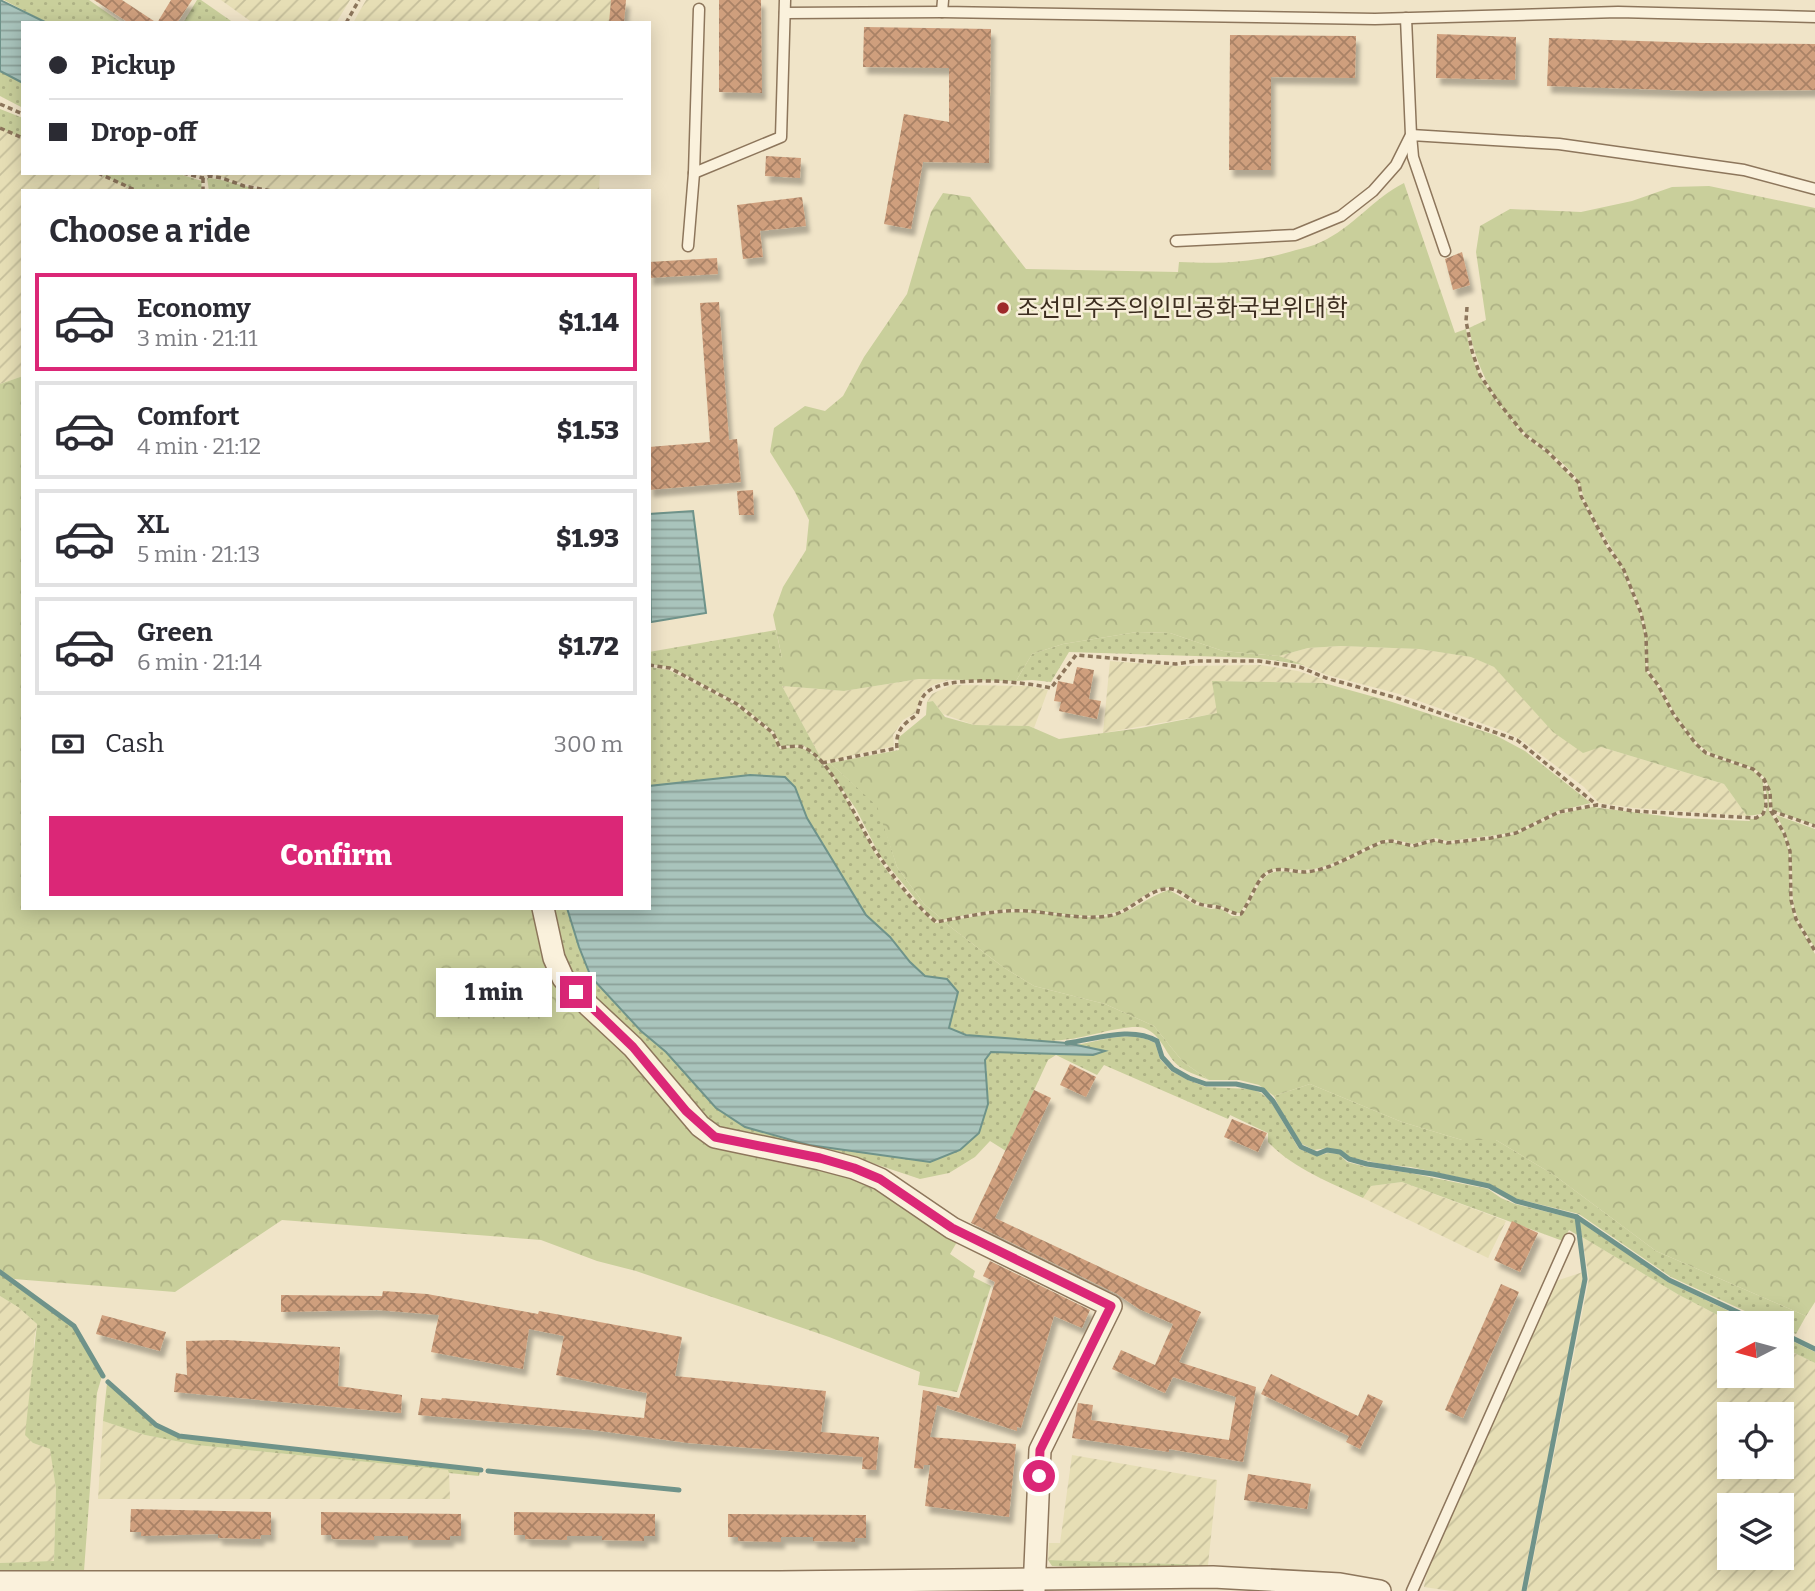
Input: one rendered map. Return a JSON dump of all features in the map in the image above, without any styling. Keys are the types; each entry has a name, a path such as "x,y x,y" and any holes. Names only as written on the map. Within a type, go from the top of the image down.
{"street":[{"path":"542,910 554,958 563,978 633,1047 700,1126 715,1137 820,1158 880,1179 952,1228 1111,1306 1040,1450 1034,1585"},
{"path":"0,1582 752,1582 1034,1585 1213,1577 1340,1584 1380,1591"}],"lane":[{"path":"694,173 781,137 785,0"},
{"path":"785,13 943,6 1406,18 1618,6 1815,17"},
{"path":"688,246 694,173 699,9"},
{"path":"1406,18 1413,157 1445,251"},
{"path":"1411,135 1559,144 1744,170 1815,189"},
{"path":"1176,241 1283,237 1325,224 1341,216 1373,191 1396,165 1411,135"},
{"path":"1412,1591 1570,1239"}],"path":[{"path":"347,21 359,0"},
{"path":"0,104 21,113"},
{"path":"0,128 21,137"},
{"path":"102,175 133,189"},
{"path":"191,175 203,178 213,175 265,189"},
{"path":"203,178 203,189"},
{"path":"1467,307 1469,341 1480,374 1499,403 1524,433 1547,451 1579,483 1581,496 1608,547 1623,568 1641,613 1646,636 1647,671 1674,715 1696,744 1706,752 1753,769 1764,779 1770,792 1770,811 1784,832 1790,852 1791,900 1796,919 1815,951"},
{"path":"822,763 897,748 896,737 904,722 917,715 926,694 935,687 950,682 1030,683 1051,688 1076,655 1176,664 1196,661 1259,661 1300,667 1326,678 1397,698 1517,740 1597,805"},
{"path":"651,665 670,668 709,691 725,697 773,733 780,748 802,747 822,763 855,810 879,856 915,901 936,922 1025,911 1084,917 1113,915 1147,896 1169,888 1197,903 1241,914 1250,903 1263,877 1275,869 1303,872 1321,869 1375,845 1392,841 1413,846 1435,840 1447,843 1516,833 1559,813 1597,805 1633,811 1756,818 1763,814 1766,806 1764,779"},
{"path":"1770,811 1815,827"}],"shaded area":[{"path":"221,0 350,0 337,21 250,21"},
{"path":"366,0 611,0 610,21 354,21"},
{"path":"0,128 21,137 21,175 102,175 133,189 21,189 21,377 0,384"},
{"path":"215,175 600,175 599,189 268,189"},
{"path":"1341,646 1419,649 1472,657 1494,667 1522,695 1601,747 1724,784 1747,816 1599,803 1584,787 1520,739 1506,732 1399,694 1327,675 1279,656 1308,648"},
{"path":"1110,661 1177,666 1261,665 1298,671 1322,679 1324,683 1213,681 1218,713 1103,733"},
{"path":"919,679 949,680 933,685 923,692 915,713 903,720 893,735 894,746 823,762 782,686 844,691"},
{"path":"951,685 1029,686 1048,690 1034,728 974,725 943,714 933,701 927,702 932,694"},
{"path":"1402,1182 1506,1221 1488,1258 1363,1198 1371,1186"},
{"path":"1582,1237 1717,1315 1717,1388 1794,1388 1794,1353 1815,1363 1815,1591 1527,1591 1589,1279"},
{"path":"1583,1272 1584,1279 1521,1591 1451,1591 1424,1587 1427,1572 1553,1282"},
{"path":"0,1296 37,1324 34,1340 33,1443 51,1449 56,1489 54,1562 0,1563"},
{"path":"103,1421 145,1435 196,1445 449,1470 450,1499 98,1499"},
{"path":"1072,1455 1217,1480 1208,1565 1048,1560 1049,1543 1060,1543"}],"green space":[{"path":"4,0 89,0 119,21 43,21"},
{"path":"197,0 201,0 231,21 184,21"},
{"path":"0,71 21,82 21,107 0,96"},
{"path":"0,109 21,117 21,137 0,128"},
{"path":"102,175 182,175 202,181 201,189 133,189"},
{"path":"207,178 259,189 209,189"},
{"path":"1404,183 1455,333 1466,329 1470,351 1479,375 1523,435 1546,452 1578,484 1580,496 1607,548 1622,569 1640,614 1645,636 1646,671 1673,715 1705,754 1752,770 1763,780 1765,806 1762,814 1747,816 1724,784 1601,747 1583,753 1553,732 1494,667 1471,657 1419,649 1341,646 1308,648 1279,656 1223,651 1170,633 1137,632 1063,644 1032,654 1016,681 919,679 844,691 782,686 782,658 773,615 783,587 806,550 809,520 770,452 774,428 805,406 825,411 843,396 864,357 907,294 931,212 943,193 970,197 1026,269 1178,272 1179,262 1224,263 1251,260 1315,245 1343,229"},
{"path":"1709,186 1815,208 1815,825 1772,810 1767,782 1761,774 1704,749 1677,717 1649,669 1644,621 1638,600 1587,505 1578,480 1505,412 1482,372 1469,328 1486,320 1476,252 1480,226 1510,209 1581,212 1632,201 1672,187"},
{"path":"21,377 21,910 539,910 550,956 700,1130 876,1183 957,1242 950,1254 975,1271 973,1277 991,1286 957,1392 918,1385 920,1372 829,1337 541,1240 282,1220 175,1292 14,1279 0,1270 0,384"},
{"path":"776,630 782,658 782,686 823,762 803,745 781,746 774,732 738,703 670,667 651,664 651,652"},
{"path":"1137,632 1170,633 1223,651 1279,656 1304,665 1258,658 1069,652 1051,682 1016,681 1032,654 1063,644"},
{"path":"651,667 669,670 736,705 772,734 780,749 799,747 812,754 834,780 884,867 912,901 935,923 944,922 1003,967 1034,986 1105,1004 1154,1026 1183,1062 1209,1080 1180,1067 1156,1036 1144,1028 1119,1029 1070,1039 1024,1042 977,1037 949,1028 954,1004 947,979 925,976 866,915 807,818 795,787 750,775 651,786"},
{"path":"1212,681 1324,683 1495,735 1525,751 1591,803 1558,811 1515,832 1447,841 1435,838 1413,844 1392,839 1314,869 1272,869 1260,879 1240,913 1202,903 1177,890 1164,888 1149,893 1120,910 1103,915 1081,916 1007,909 943,920 924,904 897,867 877,806 830,763 899,750 898,738 926,715 927,702 933,701 945,717 974,725 1029,726 1059,739 1141,728 1217,713"},
{"path":"830,763 878,806 897,867 924,904 943,920 936,920 928,914 880,856 856,809 825,764"},
{"path":"1765,785 1769,792 1769,811 1783,833 1789,852 1790,901 1795,919 1815,954 1815,1302 1806,1316 1656,1251 1554,1175 1496,1140 1462,1140 1402,1122 1310,1084 1274,1096 1259,1085 1239,1080 1209,1080 1183,1062 1154,1026 1105,1004 1034,986 1003,967 944,922 1015,912 1078,917 1111,916 1169,890 1196,905 1211,909 1220,908 1232,916 1241,916 1268,874 1278,871 1315,872 1382,843 1392,842 1413,847 1435,841 1447,844 1491,839 1516,834 1559,814 1592,807 1679,818 1750,821 1749,819 1764,815 1768,805"},
{"path":"1776,815 1815,829 1815,948 1796,912 1789,846"},
{"path":"549,910 568,910 591,977 641,1031 666,1052 716,1108 745,1127 809,1145 987,1071 985,1060 991,1052 1093,1055 1103,1051 1075,1045 1116,1037 1136,1037 1155,1043 1160,1059 1171,1071 1188,1080 1206,1087 1251,1089 1261,1093 1271,1102 1299,1149 1317,1156 1339,1154 1347,1162 1367,1167 1488,1189 1515,1204 1576,1219 1579,1236 1569,1230 1563,1241 1402,1182 1371,1186 1363,1198 1288,1160 1268,1142 1268,1133 1230,1115 1228,1119 1104,1065 1097,1075 1056,1055 1048,1060 1006,1151 990,1141 975,1157 949,1173 920,1179 869,1162 719,1132 564,965"},
{"path":"1310,1084 1402,1122 1462,1140 1496,1140 1554,1175 1656,1251 1806,1316 1796,1334 1794,1333 1794,1311 1745,1311 1671,1277 1579,1214 1514,1198 1490,1184 1349,1157 1339,1150 1314,1150 1302,1144 1286,1121 1274,1096"},
{"path":"1579,1221 1668,1282 1729,1311 1717,1311 1717,1315 1582,1237"},
{"path":"0,1273 73,1327 102,1376 97,1393 84,1571 0,1572 0,1563 54,1561 56,1489 50,1449 33,1443 25,1435 37,1324 0,1296"},
{"path":"1794,1342 1815,1352 1815,1363 1794,1353"},
{"path":"107,1383 155,1426 179,1437 480,1471 479,1476 449,1473 448,1470 196,1445 145,1435 103,1421"},
{"path":"1048,1560 1208,1565 1207,1572 1052,1566"}],"water":[{"path":"0,0 43,21 21,21 21,82 0,71"},
{"path":"693,511 706,613 651,622 651,514"},
{"path":"750,775 785,777 795,787 807,818 866,915 925,976 947,979 958,992 949,1028 966,1035 1067,1043 1105,1051 1093,1055 991,1052 985,1060 988,1104 979,1133 960,1150 930,1162 809,1145 745,1127 716,1108 666,1052 641,1031 591,977 568,910 651,910 651,786"}],"building":[{"path":"94,0 122,0 154,21 126,21"},
{"path":"171,0 192,0 178,21 158,21"},
{"path":"611,0 626,0 624,21 609,21"},
{"path":"719,0 761,0 762,93 719,92"},
{"path":"864,27 991,29 989,163 923,162 911,229 884,224 904,114 949,122 949,68 863,67"},
{"path":"1437,34 1516,37 1515,80 1436,78"},
{"path":"1230,35 1356,36 1355,78 1271,77 1271,170 1229,170"},
{"path":"1549,38 1815,44 1815,90 1700,91 1547,86"},
{"path":"766,156 801,158 800,178 765,176"},
{"path":"802,197 806,226 760,231 763,257 743,259 737,205"},
{"path":"1462,252 1470,285 1453,290 1445,259"},
{"path":"717,258 718,274 651,278 651,262"},
{"path":"719,302 729,440 737,439 741,482 651,490 651,447 710,442 700,303"},
{"path":"753,490 754,515 739,515 737,491"},
{"path":"1077,667 1094,670 1089,699 1101,701 1097,719 1059,711 1061,702 1054,701 1058,681 1073,684"},
{"path":"1070,1064 1096,1077 1086,1097 1060,1085"},
{"path":"1034,1090 1051,1098 995,1218 1201,1312 1179,1362 1256,1387 1243,1462 1169,1449 1169,1452 1072,1438 1078,1403 1093,1405 1091,1420 1229,1440 1236,1397 1173,1377 1165,1393 1112,1369 1121,1350 1155,1365 1173,1324 971,1223"},
{"path":"1232,1119 1267,1133 1258,1152 1224,1137"},
{"path":"1512,1221 1538,1233 1520,1272 1494,1260"},
{"path":"990,1261 1090,1310 1082,1328 1054,1316 1021,1428 1017,1427 1017,1431 937,1405 930,1437 1016,1444 1009,1517 925,1506 930,1465 924,1465 923,1469 914,1468 923,1390 959,1398 995,1282 983,1276"},
{"path":"1501,1284 1519,1292 1463,1418 1445,1410"},
{"path":"383,1291 427,1294 538,1314 539,1311 682,1337 675,1376 826,1391 821,1432 879,1437 876,1470 862,1469 863,1457 688,1443 593,1430 418,1415 421,1398 442,1398 644,1418 647,1393 556,1375 564,1336 529,1329 523,1369 431,1352 439,1315 377,1310 281,1312 281,1295 382,1296"},
{"path":"102,1315 166,1332 160,1351 96,1334"},
{"path":"226,1340 340,1347 338,1386 402,1395 401,1413 174,1392 176,1373 187,1375 186,1341"},
{"path":"1271,1374 1358,1416 1368,1394 1383,1401 1360,1449 1346,1442 1349,1436 1261,1394"},
{"path":"1248,1474 1311,1484 1307,1509 1244,1500"},
{"path":"131,1509 271,1512 271,1535 261,1535 260,1539 218,1538 218,1534 141,1536 141,1532 130,1532"},
{"path":"321,1512 461,1514 461,1536 450,1536 450,1540 408,1540 408,1536 374,1536 374,1540 332,1539 331,1535 321,1535"},
{"path":"514,1512 655,1514 655,1536 644,1536 644,1541 602,1540 602,1536 567,1536 567,1540 525,1539 525,1535 514,1535"},
{"path":"728,1514 866,1515 866,1538 855,1538 855,1542 813,1541 813,1537 781,1537 781,1542 738,1541 738,1537 728,1537"}],"waterway":[{"path":"1067,1043 1125,1034 1136,1034 1157,1041 1162,1057 1173,1069 1189,1078 1206,1084 1236,1084 1263,1090 1273,1101 1301,1147 1317,1154 1327,1150 1340,1152 1349,1159 1367,1164 1489,1186 1516,1201 1577,1217 1669,1280 1735,1311"},
{"path":"1524,1591 1585,1279 1577,1217"},
{"path":"0,1272 74,1326 103,1376"},
{"path":"1794,1339 1815,1349"},
{"path":"108,1382 156,1425 179,1436 481,1470"},
{"path":"488,1471 679,1490"}],"place":[{"name":"조선민주주의인민공화국보위대학","path":"1003,308"}],"route":[{"path":"576,992 633,1047 700,1126 715,1137 820,1158 880,1179 952,1228 1111,1306 1040,1450 1039,1476"}]}
